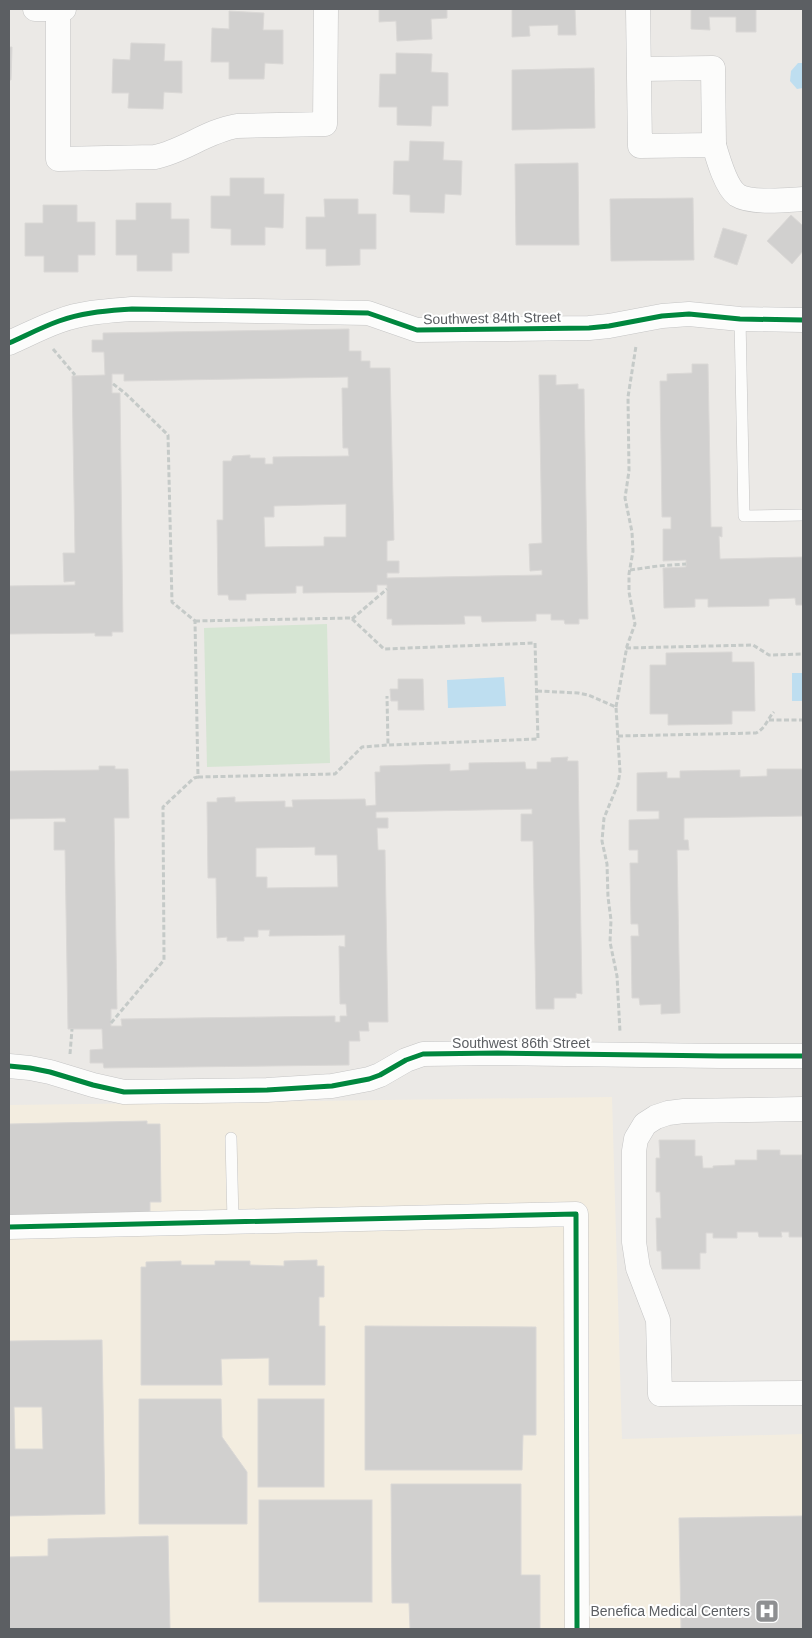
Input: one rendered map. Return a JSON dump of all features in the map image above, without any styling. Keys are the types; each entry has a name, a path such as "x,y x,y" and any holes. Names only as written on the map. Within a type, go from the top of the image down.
{"street":[{"path":"52,9 58,159 154,157 166,155 228,127 325,124 326,9"},
{"path":"638,9 640,146 714,145"},
{"path":"640,69 713,68 714,145 727,180 732,188 738,195 756,200 803,199"},
{"name":"Southwest 84th Street","path":"9,343 58,321 94,312 132,308 368,314 417,330 589,328 662,316 689,314 740,319 803,320"},
{"name":"Southwest 86th Street","path":"9,1066 50,1072 124,1092 332,1086 369,1079 406,1060 423,1054 803,1056"},
{"path":"803,1109 684,1111 656,1117 645,1124 636,1139 633,1168 634,1242 641,1276 658,1320 660,1394 803,1393"},
{"path":"9,1227 576,1214 577,1629"}],"lane":[{"path":"740,319 744,516 803,515"},
{"path":"231,1138 233,1221"}],"path":[{"path":"620,1037 617,976 610,942 611,920 607,864 602,841 604,818 619,778 620,763 616,707 626,648 634,624 629,592 633,551 632,532 625,498 629,471 628,410 631,373 636,345"},
{"path":"53,348 75,376"},
{"path":"111,1024 164,960 163,807 194,778 335,774 362,747 538,739 535,643 384,649 351,618 196,621 172,602 168,435 112,383"},
{"path":"630,570 686,564"},
{"path":"352,620 387,589"},
{"path":"196,621 198,777"},
{"path":"626,648 753,645 769,655 803,654"},
{"path":"537,692 578,693 588,695 616,707"},
{"path":"387,696 388,745"},
{"path":"618,736 756,733 766,725 774,712"},
{"path":"768,720 803,720"},
{"path":"70,1056 72,1030"}],"shaded area":[{"path":"612,1097 622,1439 803,1434 803,1629 9,1629 9,1105"}],"green space":[{"path":"327,624 330,763 207,767 204,628"}],"water":[{"path":"798,63 803,63 803,88 797,89 790,81 791,71"},
{"path":"792,673 803,673 803,701 792,701"},
{"path":"504,677 506,706 448,708 447,680"}],"building":[{"path":"379,9 447,9 447,18 431,19 432,39 397,41 396,21 379,22"},
{"path":"512,9 575,9 576,35 558,35 558,25 529,26 530,36 512,37"},
{"path":"691,9 756,9 756,32 736,32 736,17 709,17 710,30 691,29"},
{"path":"229,11 264,13 263,30 283,30 283,64 265,63 264,79 229,79 229,62 211,62 212,28 229,29"},
{"path":"131,43 165,44 164,61 182,61 182,93 164,92 163,109 128,108 129,93 112,93 113,59 130,60"},
{"path":"9,47 12,47 11,80 9,80"},
{"path":"396,53 432,54 431,72 448,73 448,106 432,106 431,126 397,125 397,107 379,107 380,74 396,74"},
{"path":"594,68 595,128 512,130 512,70"},
{"path":"410,141 444,142 443,160 462,161 461,195 445,194 444,213 410,212 410,195 393,194 394,161 409,161"},
{"path":"578,163 579,245 516,245 515,164"},
{"path":"230,178 264,178 264,194 284,194 283,228 265,227 265,245 231,245 231,229 211,228 211,196 230,196"},
{"path":"693,198 694,260 611,261 610,199"},
{"path":"324,199 358,199 358,214 376,214 376,249 360,249 360,265 326,266 326,249 306,249 306,217 325,217"},
{"path":"136,203 171,203 171,219 189,219 189,253 172,253 172,271 137,271 137,255 116,255 116,220 136,220"},
{"path":"43,205 77,205 77,222 95,222 95,255 78,255 78,272 44,272 44,256 25,256 25,223 43,223"},
{"path":"791,215 803,226 803,251 792,264 767,241"},
{"path":"723,228 747,235 737,265 714,257"},
{"path":"349,329 349,351 361,351 361,361 370,361 370,368 390,368 394,540 387,541 387,561 399,561 399,573 387,573 387,578 542,575 542,570 530,571 529,544 542,543 539,375 556,375 556,385 578,384 578,389 584,389 588,619 579,619 579,624 565,624 564,620 551,620 551,614 536,614 536,621 482,622 481,616 464,616 465,624 392,625 392,619 387,619 387,585 377,585 377,592 303,593 303,586 296,586 296,593 246,594 246,600 229,600 228,595 218,595 217,520 223,520 223,461 231,461 233,456 250,455 250,458 265,458 265,464 273,464 273,457 349,456 348,448 343,448 342,388 348,388 348,377 124,381 124,374 112,374 112,393 120,393 123,632 112,632 112,636 95,636 95,633 9,634 9,586 75,585 75,581 64,582 63,553 75,553 72,376 105,375 104,352 92,352 92,340 103,340 103,333","holes":["346,504 346,537 324,537 324,546 265,547 264,517 274,517 274,506"]},
{"path":"692,364 708,364 711,527 722,527 722,537 719,536 720,559 803,557 803,605 796,605 795,598 769,599 769,606 708,607 708,599 695,599 695,607 664,608 663,568 686,567 686,560 663,561 663,529 671,529 671,517 662,517 660,381 667,381 667,374 692,373"},
{"path":"732,652 732,662 754,662 755,711 732,711 732,724 668,725 668,714 650,714 650,665 666,665 666,653"},
{"path":"398,679 423,679 424,710 398,710 398,701 391,701 390,689 398,689"},
{"path":"568,757 567,761 578,761 582,994 576,993 576,998 554,998 554,1009 536,1009 533,841 521,841 521,814 532,814 532,809 376,812 376,818 388,818 388,828 377,828 378,850 385,850 388,1022 368,1022 369,1031 359,1031 360,1041 349,1041 349,1065 104,1068 103,1063 90,1063 90,1050 103,1049 102,1029 68,1029 65,850 54,850 54,822 66,822 65,818 9,819 9,771 99,770 99,766 115,766 115,769 128,769 129,818 114,818 117,1009 111,1009 111,1026 122,1026 121,1019 335,1016 335,1022 340,1022 340,1016 347,1016 346,1004 340,1004 339,946 345,947 345,935 269,936 270,930 258,930 258,937 244,937 244,941 227,941 227,937 217,938 216,878 208,878 207,802 217,802 217,798 235,797 235,802 285,801 285,807 293,807 292,800 365,799 366,806 376,805 375,772 380,772 380,766 450,764 450,771 469,770 469,763 525,762 526,769 537,769 537,762 551,762 551,758","holes":["315,847 315,855 337,855 338,887 267,888 267,877 256,877 256,848"]},
{"path":"767,769 803,769 803,816 684,818 684,840 688,840 689,850 677,850 680,1013 661,1014 661,1004 640,1005 639,998 632,998 631,936 639,936 638,924 631,924 630,863 638,863 638,850 629,850 629,820 659,819 659,811 637,811 637,773 667,772 667,778 680,778 680,771 740,770 740,777 767,776"},
{"path":"147,1121 147,1124 160,1124 161,1202 150,1202 150,1215 9,1218 9,1124"},
{"path":"659,1140 695,1140 695,1156 702,1156 703,1168 735,1165 735,1160 757,1160 757,1150 780,1150 780,1155 802,1155 803,1237 789,1237 789,1232 781,1232 782,1237 759,1237 758,1232 737,1232 737,1238 713,1238 713,1233 706,1233 706,1253 700,1253 700,1269 662,1269 661,1251 657,1251 656,1218 661,1218 660,1192 656,1192 656,1158 660,1158"},
{"path":"317,1260 317,1266 324,1266 324,1297 319,1297 319,1326 325,1326 325,1385 269,1385 269,1358 221,1359 222,1385 141,1385 141,1267 146,1267 146,1262 181,1261 181,1265 215,1265 215,1261 250,1261 250,1265 284,1266 284,1261"},
{"path":"365,1326 536,1327 536,1435 523,1435 522,1470 365,1470"},
{"path":"102,1340 105,1514 9,1516 9,1341","holes":["14,1407 42,1407 43,1449 15,1449"]},
{"path":"139,1399 221,1399 222,1437 247,1472 247,1524 139,1524"},
{"path":"258,1399 324,1399 324,1487 258,1487"},
{"path":"391,1484 521,1484 521,1575 540,1575 540,1629 410,1629 409,1603 392,1603"},
{"path":"259,1500 372,1500 372,1602 259,1602"},
{"path":"803,1516 803,1629 681,1629 679,1518"},
{"path":"168,1536 170,1629 9,1629 9,1557 48,1556 48,1539"}],"cycle path":[{"path":"9,343 68,318 95,312 132,309 368,313 417,330 589,328 662,316 689,314 740,319 803,320"},
{"path":"9,1066 50,1072 124,1092 267,1090 332,1086 369,1079 406,1060 423,1054 803,1056"},
{"path":"9,1227 576,1214 577,1629"}],"place":[{"name":"Benefica Medical Centers","path":"767,1611"}]}
